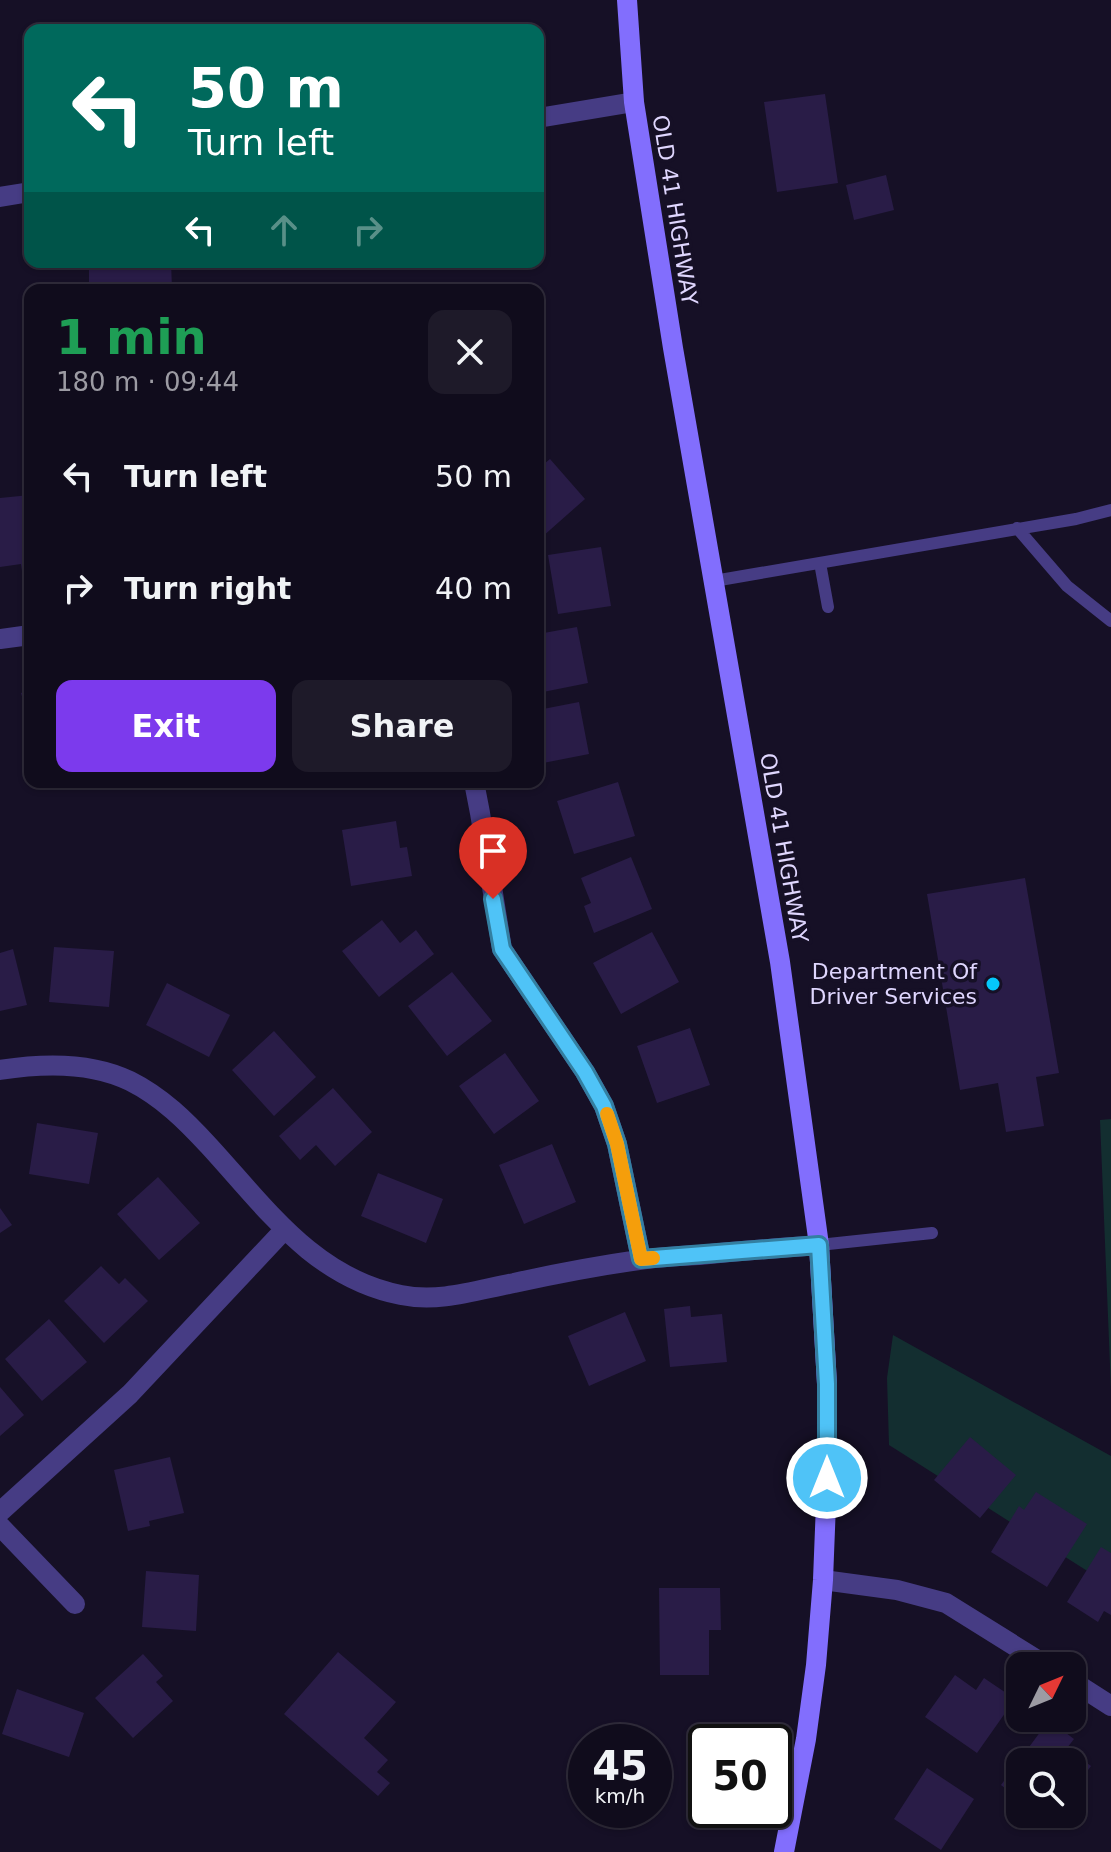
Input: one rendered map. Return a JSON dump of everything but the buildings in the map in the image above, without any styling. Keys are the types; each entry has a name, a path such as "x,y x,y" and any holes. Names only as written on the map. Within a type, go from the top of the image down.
{"main road":[{"name":"OLD 41 HIGHWAY","path":"627,0 634,102 673,348 789,1021 819,1245 827,1384 823,1580 806,1739 784,1852"}],"street":[{"path":"544,117 634,102"},
{"path":"0,197 24,193"},
{"path":"0,639 24,636"},
{"path":"475,788 502,949 585,1072 604,1106 617,1144 641,1259"},
{"path":"0,1070 60,1065 99,1070 129,1081 154,1095 184,1119 285,1229 314,1256 339,1273 402,1296 435,1297 471,1293 641,1259 819,1245"},
{"path":"0,1512 130,1394 285,1229"},
{"path":"0,1526 75,1604"},
{"path":"823,1580 897,1590 946,1603 1025,1652"},
{"path":"1086,1690 1111,1706"}],"lane":[{"path":"714,581 1076,519 1111,510"},
{"path":"1017,528 1067,586 1111,621"},
{"path":"820,563 828,607"},
{"path":"819,1245 932,1233"}],"green space":[{"path":"1111,1119 1111,1390 1100,1120"},
{"path":"893,1335 1111,1456 1111,1586 889,1445 887,1378"}],"slow traffic":[{"path":"607,1114 617,1144 641,1259 653,1258"}],"place":[{"name":"Department Of Driver Services","path":"993,984"}],"route":[{"path":"493,899 502,949 585,1072 604,1106 617,1144 641,1259 819,1245 827,1384 827,1478"}]}
